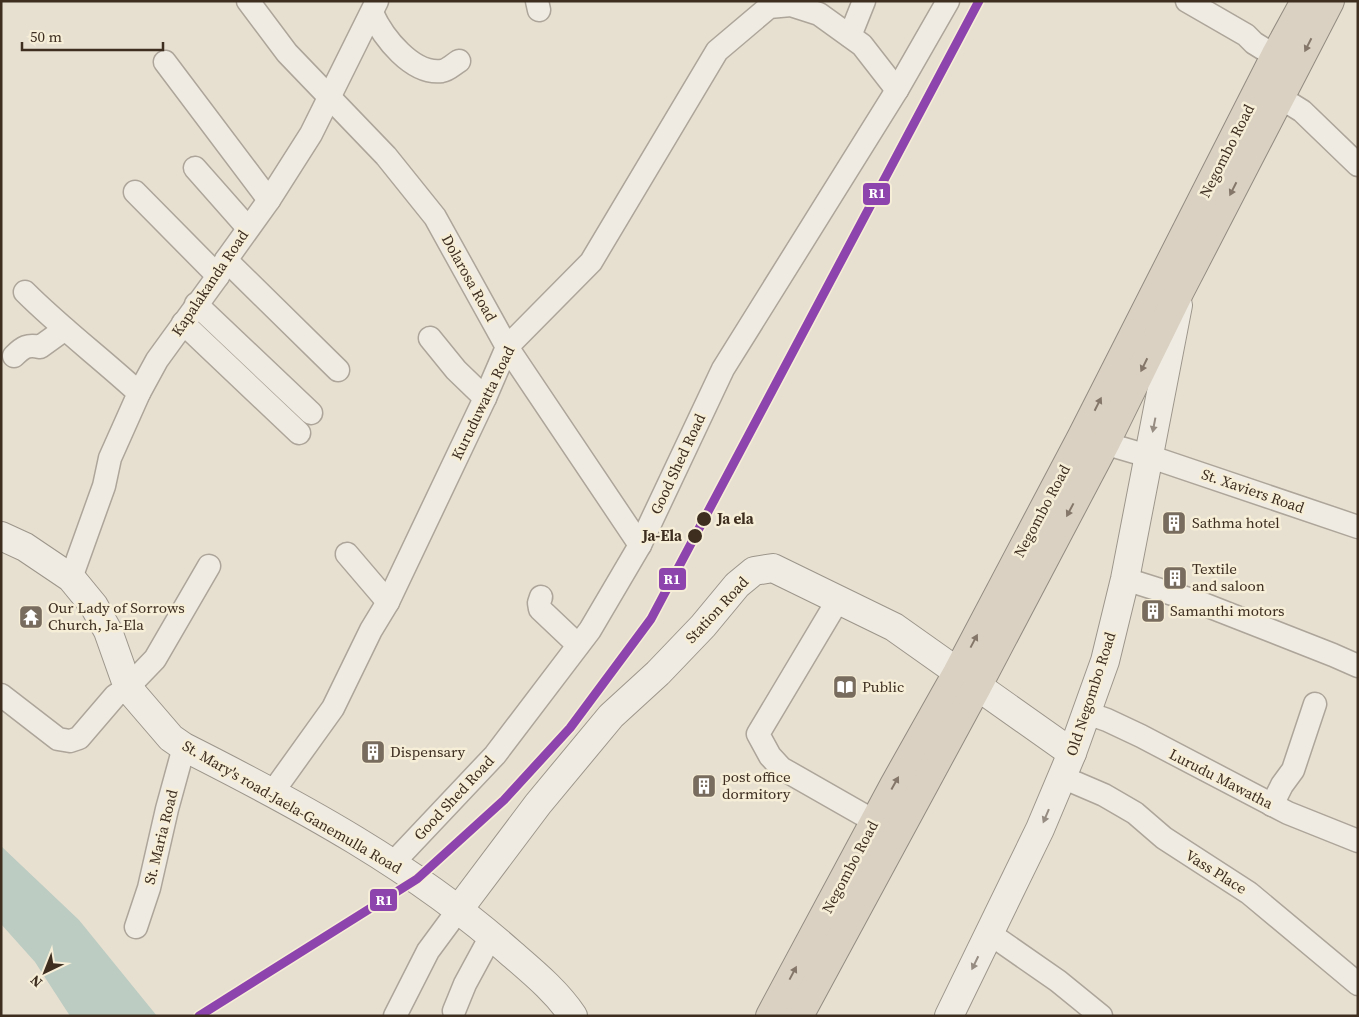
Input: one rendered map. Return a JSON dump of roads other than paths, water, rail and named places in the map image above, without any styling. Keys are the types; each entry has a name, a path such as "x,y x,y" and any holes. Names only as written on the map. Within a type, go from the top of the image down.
{"highway":[{"name":"Negombo Road","path":"1094,440 1275,56 1305,1"},
{"name":"Negombo Road","path":"799,1016 967,680 1094,440 1180,291 1330,1"},
{"name":"Negombo Road","path":"770,1016 874,821 967,680"}],"street":[{"name":"Dolarosa Road","path":"248,1 287,53 386,156 435,218 507,346 640,545"},
{"path":"850,36 864,1"},
{"path":"897,90 948,1"},
{"path":"1187,1 1246,35 1254,43 1275,56"},
{"name":"Kuruduwatta Road","path":"272,793 333,708 371,630 388,602 485,398 507,346 591,262 717,51 767,4 791,5 819,14 862,45 897,90"},
{"name":"Kapalakanda Road","path":"71,578 104,486 110,458 139,393 157,360 269,200 311,134 374,7"},
{"path":"374,7 392,44 412,64 431,71 444,70 459,61"},
{"path":"165,62 269,200"},
{"name":"Good Shed Road","path":"393,862 495,755 590,630 640,545 723,369 897,90"},
{"path":"1281,98 1302,111 1358,166"},
{"path":"195,168 248,228"},
{"path":"135,192 338,370"},
{"name":"Old Negombo Road","path":"948,1016 1040,829 1067,765 1105,661 1125,579 1180,291"},
{"path":"25,292 139,393"},
{"path":"196,304 311,413"},
{"path":"183,323 299,433"},
{"path":"14,356 23,347 30,345 40,347 65,329"},
{"path":"430,338 456,370 485,398"},
{"name":"St. Xaviers Road","path":"1094,440 1148,456 1358,527"},
{"name":"St. Mary's road-Jaela-Ganemulla Road","path":"1,536 25,547 71,578 94,606 108,631 129,686 150,715 171,738 184,747 272,793 393,862 459,909 491,936 539,978 574,1016"},
{"path":"347,554 388,602"},
{"path":"1,695 58,739 70,741 79,738 115,696 129,686 155,659 208,566"},
{"name":"Station Road","path":"459,909 538,804 611,716 658,672 703,626 737,585 754,571 773,568 894,627 967,680 1067,765"},
{"path":"1125,579 1198,602 1358,666"},
{"path":"541,597 540,608 578,646"},
{"path":"838,600 758,734 770,756 782,768 874,821"},
{"path":"1272,805 1292,770 1315,704"},
{"name":"Lurudu Mawatha","path":"1087,712 1132,732 1178,758 1288,814 1358,841"},
{"name":"St. Maria Road","path":"136,927 149,888 167,809 184,747"},
{"name":"Vass Place","path":"1067,765 1104,794 1135,813 1164,838 1249,893 1358,984"},
{"path":"395,1016 428,951 459,909"},
{"path":"989,933 1058,981 1101,1016"},
{"path":"454,1010 465,984 491,936"}],"railway":[{"path":"931,91 981,1"}],"place":[{"name":"Ja ela","path":"704,519"},
{"name":"Sathma hotel","path":"1174,523"},
{"name":"Ja-Ela","path":"695,536"},
{"name":"Textile and saloon","path":"1175,578"},
{"name":"Samanthi motors","path":"1153,611"},
{"name":"Our Lady of Sorrows Church, Ja-Ela","path":"31,617"},
{"name":"Public","path":"845,687"},
{"name":"Dispensary","path":"373,752"},
{"name":"post office dormitory","path":"704,786"}]}
